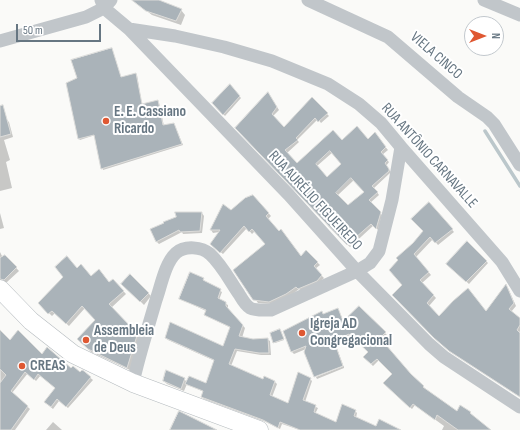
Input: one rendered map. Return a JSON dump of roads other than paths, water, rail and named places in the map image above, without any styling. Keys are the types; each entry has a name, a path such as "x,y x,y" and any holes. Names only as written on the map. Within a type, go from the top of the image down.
{"main road":[{"path":"0,289 31,321 73,354 132,383 259,430"}],"street":[{"name":"VIELA CINCO","path":"308,0 388,36 458,97 488,117 520,165"},
{"path":"484,0 520,15"},
{"path":"0,41 86,17 105,2"},
{"name":"RUA AURÉLIO FIGUEIREDO","path":"105,2 129,29 289,195 357,271 429,344 444,357 520,407"},
{"name":"RUA ANTÔNIO CARNAVALLE","path":"129,29 175,36 272,61 328,84 359,104 381,123 502,262 520,291"},
{"path":"132,383 165,272 175,254 182,249 190,248 199,249 209,254 220,265 244,302 250,308 257,310 271,310 357,271 370,264 379,251 392,200 401,147"}],"waterway":[{"path":"485,131 520,186"}],"place":[{"name":"E. E. Cassiano Ricardo","path":"106,121"},
{"name":"Igreja AD Congregacional","path":"302,333"},
{"name":"Assembleia de Deus","path":"86,340"},
{"name":"CREAS","path":"22,366"}]}
